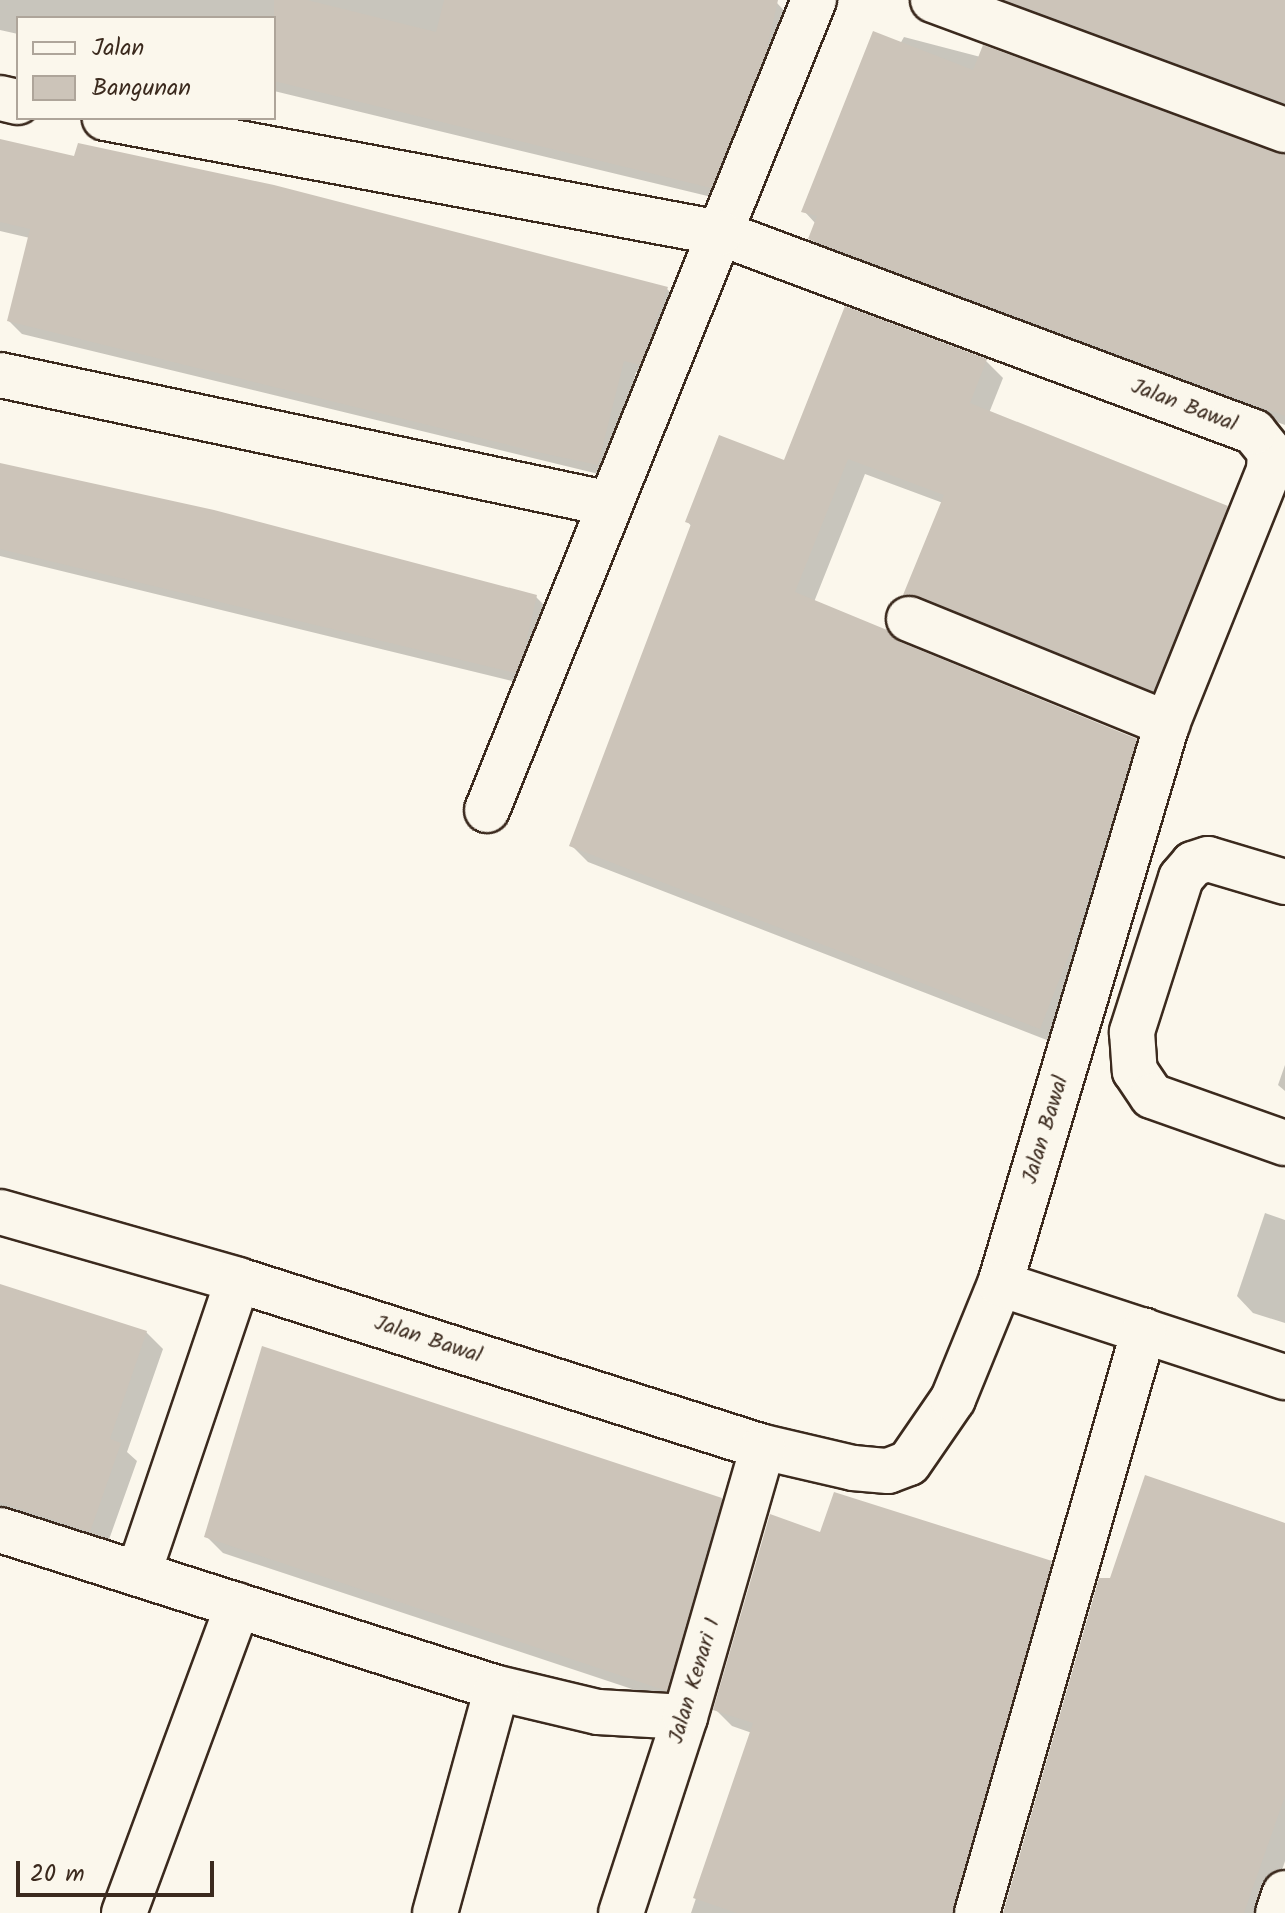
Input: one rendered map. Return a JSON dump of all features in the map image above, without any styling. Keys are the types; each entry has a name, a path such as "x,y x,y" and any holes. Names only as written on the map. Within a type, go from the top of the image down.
{"street":[{"path":"487,810 814,0"},
{"path":"933,0 1285,130"},
{"name":"Jalan Bawal","path":"0,1212 238,1280 763,1447 853,1468 888,1471 909,1463 953,1399 1000,1284 1167,724 1269,470 1270,452 1254,432 720,233 116,120"},
{"path":"0,375 610,504"},
{"path":"909,619 1167,724"},
{"path":"1285,882 1208,859 1193,864 1181,878 1132,1032 1135,1071 1152,1096 1285,1143"},
{"path":"139,1572 238,1280"},
{"path":"1000,1284 1285,1377"},
{"path":"977,1913 1144,1330"},
{"name":"Jalan Kenari 1","path":"621,1913 685,1717 763,1447"},
{"path":"0,1530 497,1688 598,1712 685,1717"},
{"path":"124,1913 238,1605"},
{"path":"435,1913 497,1688"},
{"path":"1278,1913 1285,1893"}],"building":[{"path":"274,0 307,0 436,32 444,0 778,0 766,53 711,188 276,81"},
{"path":"1005,0 1285,0 1285,103"},
{"path":"873,31 973,70 983,45 1285,154 1285,416 808,239 817,216 801,212"},
{"path":"0,139 74,156 78,143 274,185 668,287 640,365 624,361 598,465 537,452 7,321 30,229 0,222"},
{"path":"845,306 987,359 970,403 1228,506 1153,691 918,596 903,595 944,495 848,459 795,592 887,630 900,642 1137,739 1074,942 1040,1029 569,846 691,524 685,522 719,435 784,460"},
{"path":"0,463 214,510 537,595 524,651 515,673 0,549"},
{"path":"0,1284 147,1331 110,1439 121,1443 90,1532 0,1502"},
{"path":"262,1346 722,1498 667,1691 204,1537"},
{"path":"1145,1475 1285,1523 1285,1796 1244,1913 1003,1913 1099,1578 1110,1578"},
{"path":"834,1492 1052,1561 953,1913 737,1913 693,1898 753,1723 713,1710 770,1514 820,1532"}]}
